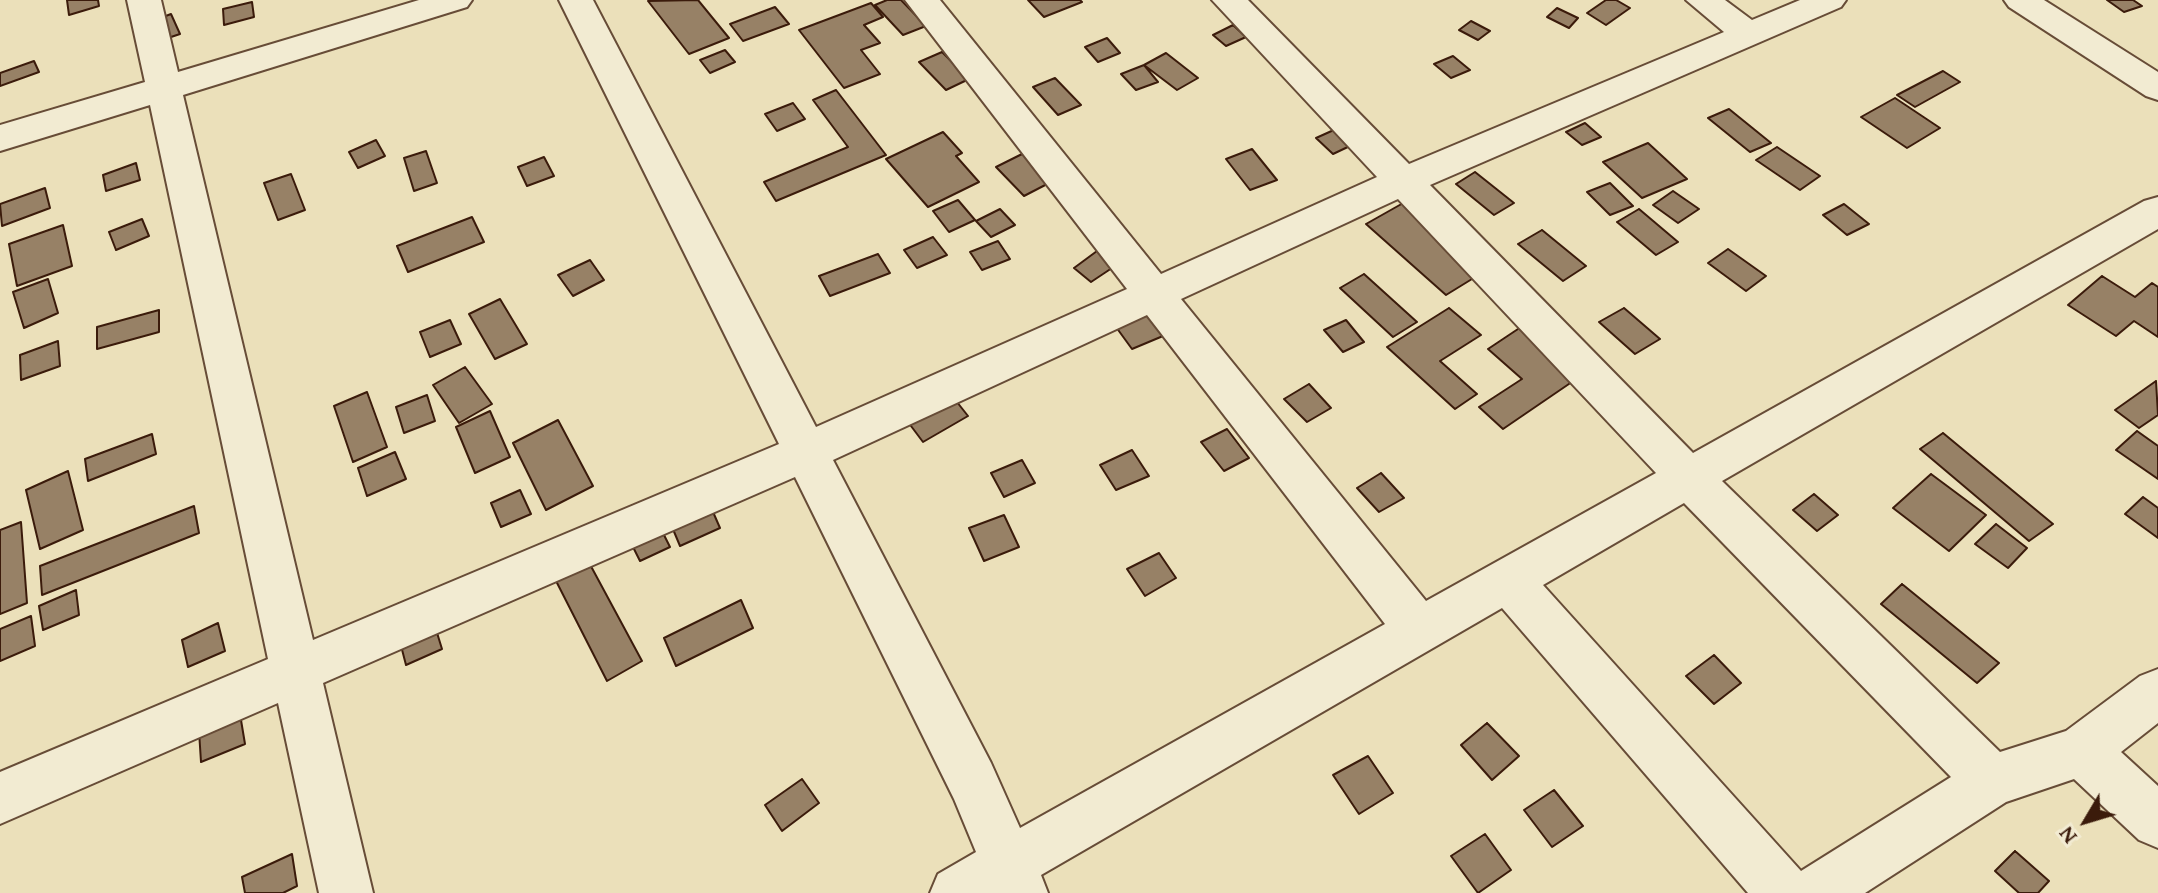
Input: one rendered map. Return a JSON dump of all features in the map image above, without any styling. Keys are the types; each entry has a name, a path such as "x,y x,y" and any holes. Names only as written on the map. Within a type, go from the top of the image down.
{"street":[{"path":"144,0 346,893"},
{"path":"0,138 455,0"},
{"path":"576,0 973,781 1015,879"},
{"path":"922,0 1420,631"},
{"path":"1229,0 1689,478 1992,781"},
{"path":"1703,0 1749,34"},
{"path":"0,798 806,452 1403,181 1829,0"},
{"path":"2021,0 2158,88"},
{"path":"957,893 1015,879 1420,631 2158,211"},
{"path":"1508,580 1784,893"},
{"path":"1816,893 1992,781 2081,751 2158,693"},
{"path":"2081,751 2158,821"}],"building":[{"path":"67,0 98,0 99,6 69,15"},
{"path":"698,0 729,38 689,54 648,1"},
{"path":"887,0 901,0 926,26 903,35 875,5"},
{"path":"1028,0 1080,0 1082,2 1044,17"},
{"path":"1606,0 1616,0 1630,8 1606,25 1587,13"},
{"path":"2107,0 2133,0 2142,6 2124,12"},
{"path":"252,2 254,17 224,25 223,9"},
{"path":"871,3 883,17 864,25 880,43 861,50 880,74 844,88 799,30"},
{"path":"775,7 789,24 743,41 730,24"},
{"path":"1557,8 1578,18 1569,28 1547,17"},
{"path":"171,14 180,34 150,44 142,25"},
{"path":"1471,21 1490,31 1478,40 1459,30"},
{"path":"1233,25 1246,37 1226,46 1213,35"},
{"path":"1107,38 1120,53 1098,62 1085,47"},
{"path":"725,50 735,62 710,73 700,60"},
{"path":"942,52 969,79 946,90 919,62"},
{"path":"1166,53 1198,78 1177,90 1144,65"},
{"path":"1453,56 1470,70 1451,78 1434,64"},
{"path":"34,61 39,72 0,86 0,73"},
{"path":"1144,65 1158,82 1136,90 1121,74"},
{"path":"1943,71 1960,82 1915,107 1897,95"},
{"path":"1055,78 1081,105 1058,115 1033,87"},
{"path":"836,90 886,155 776,201 764,182 848,147 813,100"},
{"path":"1895,98 1940,128 1907,148 1861,117"},
{"path":"793,103 805,119 777,131 765,114"},
{"path":"1729,109 1771,143 1750,152 1708,118"},
{"path":"1585,123 1601,137 1582,145 1566,132"},
{"path":"1336,129 1352,145 1333,154 1316,138"},
{"path":"943,132 962,153 956,156 979,182 928,207 886,159"},
{"path":"376,140 385,156 358,168 349,152"},
{"path":"1648,143 1687,179 1642,198 1603,162"},
{"path":"1777,147 1820,176 1800,190 1756,160"},
{"path":"1252,149 1277,180 1250,190 1226,159"},
{"path":"426,151 437,183 414,191 404,158"},
{"path":"1022,154 1051,182 1024,196 996,167"},
{"path":"544,157 554,176 527,186 518,167"},
{"path":"136,163 140,180 106,191 103,175"},
{"path":"1475,172 1514,203 1494,215 1456,184"},
{"path":"291,174 305,210 278,220 264,183"},
{"path":"1610,183 1633,206 1610,215 1587,192"},
{"path":"45,188 50,208 2,226 0,204"},
{"path":"1673,191 1699,209 1678,223 1653,205"},
{"path":"958,200 975,220 949,232 933,211"},
{"path":"1405,202 1485,271 1446,295 1366,224"},
{"path":"1844,204 1869,224 1847,235 1823,215"},
{"path":"1000,209 1015,225 991,237 976,221"},
{"path":"1639,209 1678,242 1656,255 1617,222"},
{"path":"472,217 484,242 408,272 397,246"},
{"path":"142,219 149,236 116,250 109,232"},
{"path":"63,225 72,266 17,286 9,244"},
{"path":"1542,230 1586,266 1563,281 1518,244"},
{"path":"933,237 947,255 917,268 904,250"},
{"path":"998,241 1010,259 982,270 970,252"},
{"path":"1728,249 1766,276 1746,291 1708,263"},
{"path":"1097,251 1115,266 1091,282 1074,268"},
{"path":"878,254 890,273 830,296 819,276"},
{"path":"590,260 604,280 573,296 558,275"},
{"path":"1364,274 1417,322 1393,337 1340,288"},
{"path":"2102,276 2135,297 2152,283 2158,287 2158,337 2134,321 2116,336 2068,305"},
{"path":"48,279 58,313 24,328 13,292"},
{"path":"500,299 527,344 495,359 469,314"},
{"path":"1449,308 1481,335 1440,361 1477,394 1455,409 1387,347"},
{"path":"1624,308 1660,339 1635,354 1599,322"},
{"path":"159,310 159,332 97,349 97,327"},
{"path":"1146,314 1163,336 1132,349 1116,327"},
{"path":"450,320 461,344 430,357 420,332"},
{"path":"1346,320 1364,342 1343,352 1324,330"},
{"path":"1527,323 1585,373 1503,429 1479,407 1522,379 1488,349"},
{"path":"58,341 60,366 21,380 20,355"},
{"path":"465,367 492,404 459,423 433,385"},
{"path":"2156,381 2158,415 2139,428 2115,410"},
{"path":"1309,384 1331,408 1307,422 1284,399"},
{"path":"367,392 387,447 353,462 334,406"},
{"path":"427,395 435,421 404,433 396,407"},
{"path":"953,397 968,416 923,442 908,422"},
{"path":"490,411 510,457 475,473 456,427"},
{"path":"558,420 593,486 546,510 513,443"},
{"path":"1227,429 1249,458 1224,471 1201,442"},
{"path":"2137,431 2158,446 2158,479 2116,450"},
{"path":"1943,433 2053,524 2029,541 1920,449"},
{"path":"152,434 156,454 88,481 85,459"},
{"path":"1132,450 1149,476 1116,490 1100,465"},
{"path":"395,452 406,479 367,496 358,468"},
{"path":"1022,460 1035,483 1004,497 991,473"},
{"path":"68,471 83,530 40,549 26,490"},
{"path":"1381,473 1404,498 1379,512 1357,488"},
{"path":"1931,474 1986,515 1949,551 1893,508"},
{"path":"520,490 531,514 501,527 491,503"},
{"path":"1814,494 1838,515 1817,531 1793,510"},
{"path":"2143,497 2158,508 2158,538 2125,514"},
{"path":"710,505 720,528 680,546 670,522"},
{"path":"194,506 199,533 42,595 40,566"},
{"path":"1004,515 1019,547 984,561 969,528"},
{"path":"21,522 27,603 0,614 0,530"},
{"path":"1996,524 2027,548 2008,568 1975,544"},
{"path":"659,525 670,547 640,561 629,539"},
{"path":"1159,553 1176,578 1145,596 1127,569"},
{"path":"586,557 642,661 607,681 553,575"},
{"path":"1902,584 1999,663 1977,683 1881,604"},
{"path":"76,590 79,615 43,630 39,606"},
{"path":"741,600 753,628 676,666 664,638"},
{"path":"31,616 35,646 0,661 0,629"},
{"path":"218,623 225,651 188,667 182,640"},
{"path":"434,623 442,649 406,665 399,638"},
{"path":"1714,655 1741,683 1714,704 1686,676"},
{"path":"240,714 245,744 201,762 199,731"},
{"path":"1487,723 1519,756 1492,780 1461,745"},
{"path":"1368,756 1393,793 1359,814 1333,775"},
{"path":"802,779 819,803 782,831 765,805"},
{"path":"1554,790 1583,826 1552,847 1524,810"},
{"path":"1485,834 1511,870 1478,893 1451,856"},
{"path":"2015,851 2049,881 2038,893 2019,893 1995,871"},
{"path":"292,854 297,886 283,893 245,893 242,877"}]}
